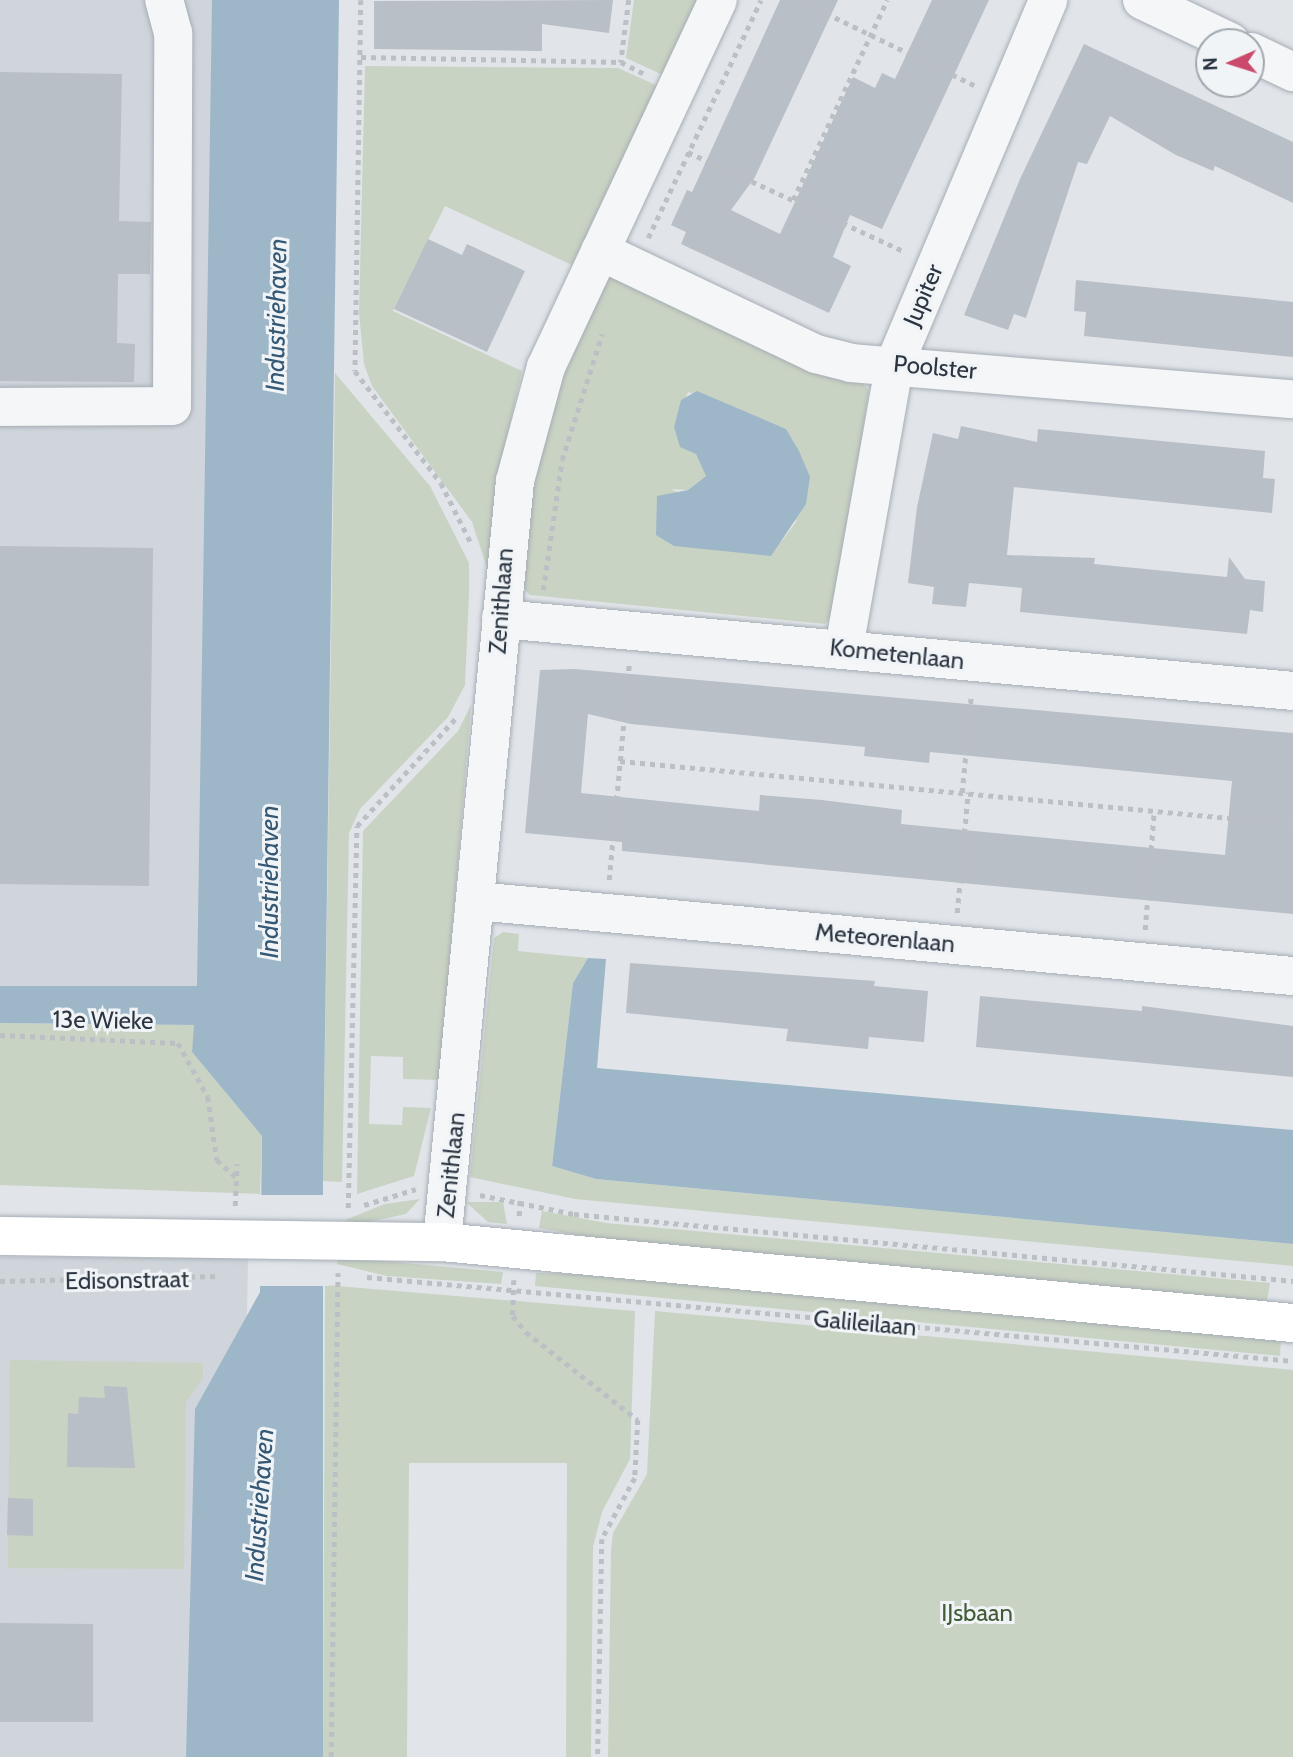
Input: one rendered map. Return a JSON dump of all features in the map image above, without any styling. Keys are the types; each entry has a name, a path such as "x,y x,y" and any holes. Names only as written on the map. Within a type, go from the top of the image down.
{"main road":[{"name":"Edisonstraat","path":"0,1236 244,1223 339,1253"},
{"path":"339,1253 442,1242"},
{"name":"Galileilaan","path":"442,1242 1293,1323"}],"street":[{"path":"0,407 172,406 173,33 164,0"},
{"name":"Zenithlaan","path":"442,1242 515,481 546,367 718,0"},
{"name":"Jupiter","path":"844,648 895,363 1048,0"},
{"path":"1143,0 1201,28"},
{"path":"1265,59 1293,72"},
{"name":"Poolster","path":"600,251 816,354 851,363 895,363 1293,399"},
{"name":"Kometenlaan","path":"500,619 844,648 1293,691"},
{"name":"Meteorenlaan","path":"476,901 1293,976"}],"path":[{"path":"361,0 355,371 440,483 474,552"},
{"path":"621,62 629,0"},
{"path":"799,0 1006,100"},
{"path":"793,200 887,0"},
{"path":"361,57 621,62 677,89"},
{"path":"655,136 935,266"},
{"path":"606,913 632,630"},
{"path":"954,945 974,662"},
{"path":"331,1757 339,1253 357,826 450,730 461,709"},
{"path":"620,761 1293,824"},
{"path":"1142,962 1154,811"},
{"name":"13e Wieke","path":"0,1035 178,1043 208,1097 217,1160 236,1177"},
{"path":"237,1164 236,1177 244,1223"},
{"path":"339,1253 398,1191 448,1192 520,1199 574,1214 1293,1281"},
{"path":"520,1199 513,1315 526,1332 638,1420 635,1478 602,1538 598,1757"},
{"name":"Edisonstraat","path":"0,1280 191,1280 228,1274"},
{"name":"Galileilaan","path":"358,1275 437,1285 1293,1361"}],"shaded area":[{"path":"0,0 225,0 209,1004 0,1000"},
{"path":"0,1257 248,1258 239,1757 0,1757"}],"green space":[{"path":"634,0 697,0 663,75 626,58"},
{"path":"365,66 618,68 658,86 572,265 445,206 393,311 522,371 496,484 488,571 472,522 372,386 364,364 359,313"},
{"path":"611,277 862,382 869,390 836,610 825,624 530,595 518,583 539,434 598,291","holes":["688,392 786,429 796,522 780,543 671,489 688,490 706,476 706,467 674,427"]},
{"path":"335,373 430,486 469,563 465,685 448,717 360,809 349,833 342,1182 323,1181"},
{"path":"471,705 440,1080 403,1079 403,1057 371,1056 369,1124 402,1125 403,1107 431,1108 414,1176 357,1194 363,831 458,731"},
{"path":"503,932 519,934 518,951 588,958 573,983 552,1166 596,1179 1293,1244 1293,1266 575,1199 470,1177 494,938"},
{"path":"0,1023 195,1025 192,1052 262,1136 260,1194 0,1185"},
{"path":"420,1199 406,1214 358,1224 345,1220 385,1204"},
{"path":"466,1202 503,1202 507,1224 488,1222"},
{"path":"542,1211 606,1223 1270,1283 1267,1302 610,1241 539,1228"},
{"path":"338,1257 503,1272 501,1284 387,1276 337,1264"},
{"path":"536,1273 648,1276 1281,1337 1280,1356 535,1286"},
{"path":"325,1285 635,1311 630,1459 602,1512 593,1547 591,1757 566,1757 567,1463 409,1463 407,1757 323,1757"},
{"name":"IJsbaan","path":"655,1311 1293,1370 1293,1757 608,1757 611,1550 613,1533 647,1474"},
{"path":"10,1360 203,1363 203,1378 186,1402 184,1569 8,1568"}],"water":[{"name":"Industriehaven","path":"212,0 339,0 323,1181 323,1757 186,1757 195,1409 260,1292 262,1136 192,1052 194,1025 0,1023 0,986 197,986"},
{"path":"697,391 786,429 799,451 810,477 806,504 771,556 674,546 656,535 657,496 688,490 706,476 696,454 680,447 674,427 681,400"},
{"path":"588,958 606,959 597,1068 1293,1130 1293,1244 596,1179 552,1166 573,983"}],"pier":[{"path":"257,1195 328,1195 329,1286 256,1286"}],"building":[{"path":"613,0 609,33 542,24 542,51 374,49 374,1"},
{"path":"780,0 838,0 755,177 731,210 780,234 853,77 875,88 882,73 895,79 932,0 989,0 882,229 850,215 833,257 851,266 829,313 681,244 686,232 671,225 687,190 692,192"},
{"path":"1084,44 1293,142 1293,203 1215,166 1213,171 1176,155 1110,116 1087,164 1078,162 1026,318 1014,314 1008,330 964,315 1020,179"},
{"path":"0,72 122,74 119,221 151,222 150,274 118,274 117,343 135,344 134,382 0,381"},
{"path":"428,239 462,255 467,244 525,271 487,352 394,309"},
{"path":"1076,280 1293,302 1293,357 1084,336 1086,312 1074,311"},
{"path":"961,426 1037,442 1038,429 1265,451 1263,478 1275,479 1272,513 1014,487 1007,555 1095,558 1094,564 1227,577 1229,557 1245,579 1265,581 1263,612 1250,610 1247,634 1020,612 1022,588 969,583 966,607 932,604 934,587 908,583 917,507 933,433 958,439"},
{"path":"0,546 153,548 149,886 0,884"},
{"path":"575,669 1293,733 1293,914 622,851 622,842 525,833 540,670","holes":["588,714 631,724 865,747 864,756 929,763 930,752 1232,781 1225,855 901,824 902,810 822,800 760,795 759,811 581,793"]},
{"path":"630,963 875,981 874,986 928,991 924,1042 869,1037 868,1049 786,1041 788,1029 626,1013"},
{"path":"980,996 1142,1011 1142,1006 1293,1026 1293,1077 976,1047"},
{"path":"104,1386 127,1387 135,1468 67,1467 68,1413 78,1414 79,1397 105,1398"},
{"path":"8,1498 33,1499 33,1536 7,1535"},
{"path":"0,1623 93,1624 93,1722 0,1722"}]}
